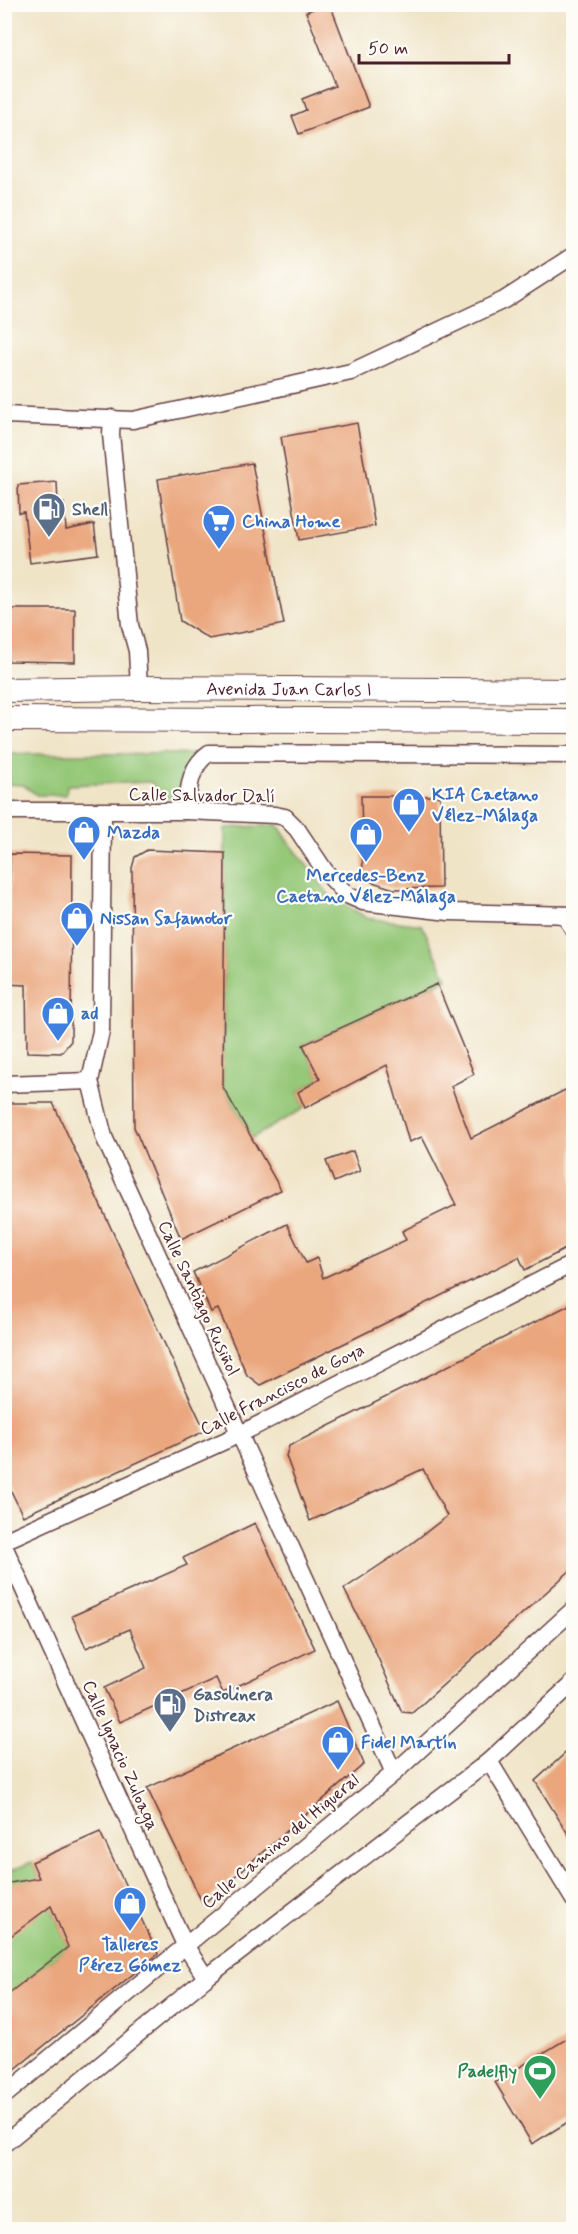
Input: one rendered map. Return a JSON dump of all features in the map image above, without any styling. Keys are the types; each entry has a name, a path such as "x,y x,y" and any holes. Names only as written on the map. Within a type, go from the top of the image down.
{"street":[{"path":"7,416 133,420 351,372 504,300 573,255"},
{"path":"112,418 111,434 130,625 137,651 139,688"},
{"name":"Avenida Juan Carlos I","path":"4,690 139,688 573,691"},
{"name":"Avenida Juan Carlos I","path":"4,719 573,721"},
{"path":"186,811 191,778 198,763 208,753 573,755"},
{"name":"Calle Salvador Dalí","path":"4,811 186,811 285,817 297,829 325,871 347,895 363,902 449,912 569,915"},
{"name":"Calle Santiago Rusiñol","path":"103,812 101,1031 90,1081 104,1137 394,1773"},
{"path":"569,915 573,930"},
{"path":"4,1084 90,1081"},
{"name":"Calle Francisco de Goya","path":"4,1541 240,1434 573,1263"},
{"name":"Calle Ignacio Zuloaga","path":"4,1546 185,1945 206,1978"},
{"name":"Calle Camino del Higueral","path":"4,2096 394,1773 573,1609"},
{"path":"4,2144 206,1978 489,1761 573,1682"},
{"path":"489,1761 573,1900"}],"green space":[{"path":"5,754 196,754 182,776 179,792 171,798 161,795 151,782 67,785 66,795 37,795 23,785 5,784"},
{"path":"278,825 330,896 367,918 422,925 447,979 303,1045 320,1079 298,1092 305,1108 252,1138 223,1087 225,828"},
{"path":"32,1862 68,1947 5,1997 5,1873"}],"building":[{"path":"324,4 330,4 369,107 299,134 292,116 306,110 302,99 335,86 306,12"},
{"path":"357,423 375,526 299,540 281,437"},
{"name":"China Home","path":"252,463 284,624 209,639 180,621 158,479"},
{"path":"57,482 58,504 64,503 66,530 94,524 98,554 30,563 24,512 19,513 18,485"},
{"path":"4,609 75,609 75,662 4,661"},
{"path":"361,796 440,796 441,888 394,889 363,879"},
{"path":"147,850 225,853 223,1087 281,1190 181,1239 134,1127 132,868 135,857"},
{"path":"10,854 72,855 71,1041 61,1053 27,1052 26,985 4,984 4,945 9,945"},
{"path":"437,984 474,1074 451,1086 471,1138 573,1086 573,1245 525,1270 519,1257 260,1385 247,1375 218,1309 211,1312 193,1272 287,1224 306,1263 317,1258 323,1278 406,1240 402,1231 456,1205 422,1137 409,1142 387,1065 305,1108 298,1092 320,1079 303,1045"},
{"path":"4,1103 53,1103 205,1431 23,1516 4,1476"},
{"path":"353,1151 360,1171 334,1182 326,1161"},
{"path":"573,1303 573,1568 412,1713 402,1712 371,1642 344,1589 407,1547 447,1516 423,1469 310,1521 286,1456 289,1446"},
{"path":"255,1523 315,1649 223,1693 216,1678 120,1722 104,1688 146,1668 130,1629 86,1648 72,1616 187,1565 183,1558"},
{"path":"337,1701 364,1764 203,1904 147,1788"},
{"path":"573,1746 573,1842 535,1781"},
{"path":"100,1832 158,1954 4,2078 4,1997 68,1947 51,1906 4,1941 4,1884 39,1878 32,1862"},
{"name":"Padelfly","path":"573,2035 573,2119 532,2144 495,2082"}],"place":[{"name":"Shell","path":"49,538"},
{"name":"China Home","path":"219,550"},
{"name":"KIA Caetano Vélez-Málaga","path":"409,833"},
{"name":"Mazda","path":"84,861"},
{"name":"Mercedes-Benz Caetano Vélez-Málaga","path":"366,863"},
{"name":"Nissan Safamotor","path":"77,947"},
{"name":"ad","path":"58,1042"},
{"name":"Gasolinera Distreax","path":"170,1733"},
{"name":"Fidel Martín","path":"338,1771"},
{"name":"Talleres Pérez Gómez","path":"130,1932"},
{"name":"Padelfly","path":"540,2100"}]}
